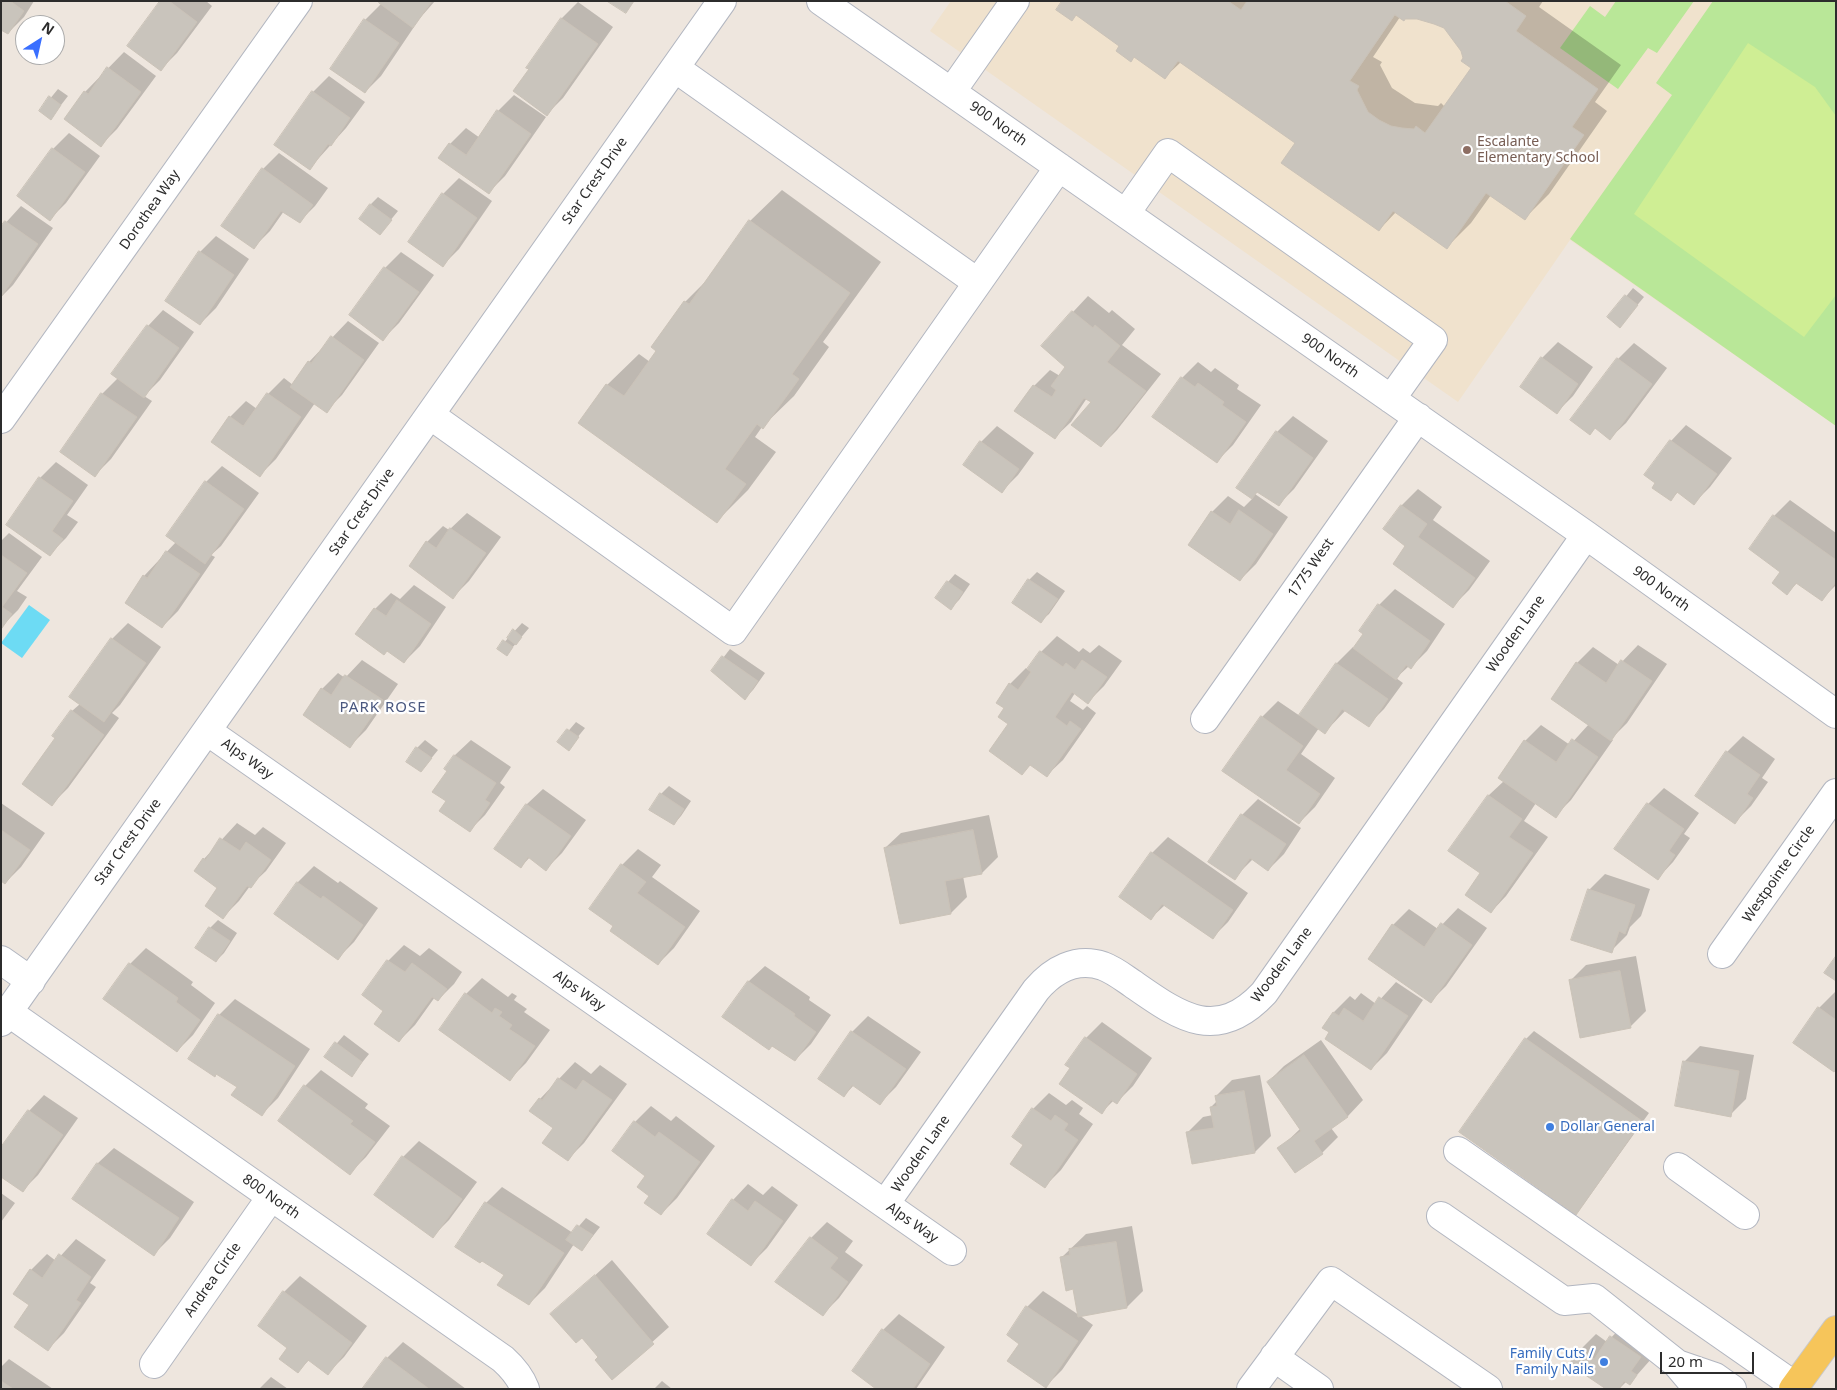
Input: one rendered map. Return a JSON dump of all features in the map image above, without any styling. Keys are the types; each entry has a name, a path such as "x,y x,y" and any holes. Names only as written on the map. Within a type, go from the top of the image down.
{"main road":[{"path":"1794,1387 1836,1330"}],"street":[{"name":"Dorothea Way","path":"1,419 298,1"},
{"name":"Star Crest Drive","path":"5,1017 722,1"},
{"name":"900 North","path":"821,1 1586,535 1836,714"},
{"path":"952,91 1015,1"},
{"path":"675,68 977,282"},
{"path":"1126,213 1168,153 1432,340 1392,399"},
{"path":"430,415 733,632 1059,167"},
{"name":"1775 West","path":"1205,719 1418,417"},
{"name":"Wooden Lane","path":"885,1204 1036,990 1046,978 1058,969 1073,964 1104,966 1171,1011 1187,1018 1204,1021 1221,1020 1238,1014 1252,1005 1264,993 1586,535"},
{"name":"Alps Way","path":"207,731 952,1250"},
{"name":"Westpointe Circle","path":"1722,954 1836,793"},
{"path":"1,960 31,981"},
{"name":"800 North","path":"5,1017 271,1197 503,1359 514,1368 522,1379 525,1389"},
{"path":"1458,1151 1794,1387"},
{"path":"1678,1168 1745,1215"},
{"name":"Andrea Circle","path":"154,1364 271,1197"},
{"path":"1441,1216 1564,1301 1594,1298 1676,1363 1698,1389"},
{"path":"1251,1389 1331,1281 1488,1389"},
{"path":"1274,1357 1320,1389"},
{"path":"1676,1363 1715,1377 1732,1389"}],"shaded area":[{"name":"Escalante Elementary School","path":"951,1 1836,1 1836,426 1570,240 1458,402 930,31"}],"green space":[{"path":"1616,1 1694,1 1657,53 1648,48 1618,89 1560,48 1590,6 1605,17"},
{"path":"1713,1 1836,1 1836,426 1570,239 1672,95 1656,83"},
{"path":"1748,43 1815,87 1836,116 1836,295 1804,337 1634,214"}],"water":[{"path":"29,605 50,620 22,658 1,643"}],"building":[{"path":"1,1 10,1 24,11 21,15 15,15 15,24 8,34 1,30"},
{"path":"160,1 169,1 197,22 161,71 127,46"},
{"path":"380,1 432,1 413,28 379,3"},
{"path":"607,1 634,1 626,13"},
{"path":"1062,1 1228,1 1241,10 1247,1 1505,1 1526,16 1516,31 1598,89 1572,127 1584,135 1525,220 1486,193 1447,249 1393,211 1379,231 1281,163 1295,143 1178,61 1165,79 1134,57 1131,62 1116,51 1119,46 1076,15 1072,21 1056,10","holes":["1395,15 1404,21 1405,19 1417,19 1444,28 1461,51 1463,58 1461,61 1471,68 1425,133 1416,126 1414,129 1402,128 1391,126 1379,120 1368,112 1357,90 1359,86 1350,81"]},
{"path":"561,18 598,44 547,116 513,91 529,69 526,68"},
{"path":"364,19 399,43 365,93 330,69"},
{"path":"107,67 141,92 101,147 64,119 84,91 88,94"},
{"path":"312,91 350,118 331,146 328,144 310,170 274,145"},
{"path":"49,96 61,105 51,120 39,111"},
{"path":"497,110 531,134 489,194 438,158 449,143 466,155"},
{"path":"52,148 85,172 50,221 17,196"},
{"path":"262,168 313,205 300,223 281,211 254,249 221,226"},
{"path":"442,193 477,218 443,267 408,242"},
{"path":"370,204 392,220 380,235 359,219"},
{"path":"749,220 850,293 792,374 799,379 763,429 757,424 725,469 746,484 717,523 578,423 606,384 624,396 656,351 651,347 684,301 689,304"},
{"path":"5,221 38,244 1,297 1,226"},
{"path":"199,251 234,275 200,325 165,301"},
{"path":"384,267 419,292 383,341 349,315"},
{"path":"1625,295 1638,305 1620,328 1607,317"},
{"path":"1072,311 1093,328 1095,325 1120,346 1107,362 1146,391 1101,447 1071,425 1091,402 1084,398 1055,439 1014,411 1033,385 1052,397 1056,390 1051,386 1065,367 1041,346"},
{"path":"147,325 179,348 144,398 111,374"},
{"path":"331,336 364,360 327,413 290,387 308,361 311,363"},
{"path":"1541,357 1578,384 1557,414 1520,387"},
{"path":"1617,358 1652,384 1610,440 1595,428 1590,435 1570,420"},
{"path":"1181,377 1195,387 1198,383 1224,402 1222,405 1246,422 1217,463 1152,417"},
{"path":"101,393 137,417 95,477 60,452"},
{"path":"267,393 301,417 260,477 211,442 229,416 243,426"},
{"path":"1276,431 1313,458 1279,506 1257,492 1252,499 1236,488"},
{"path":"1670,440 1717,474 1694,505 1677,492 1671,501 1652,488 1655,483 1644,475"},
{"path":"980,441 1019,469 1002,493 963,465"},
{"path":"39,477 73,501 52,531 63,539 50,556 6,525"},
{"path":"205,481 244,509 205,564 166,536"},
{"path":"1401,505 1427,524 1418,537 1475,578 1453,608 1393,564 1405,546 1383,529"},
{"path":"1239,510 1273,534 1240,581 1188,545 1211,511 1230,524"},
{"path":"1773,515 1836,560 1836,582 1822,601 1796,583 1787,595 1772,583 1780,572 1749,549"},
{"path":"450,528 486,553 453,599 409,566 426,541 436,548"},
{"path":"166,551 200,574 162,628 125,603 143,575 147,578"},
{"path":"1,555 27,573 2,607 12,614 2,628"},
{"path":"1028,579 1058,599 1041,623 1012,603"},
{"path":"947,581 963,592 951,610 935,598"},
{"path":"397,600 431,624 404,663 387,651 384,655 355,634 374,608 386,616"},
{"path":"1378,604 1430,641 1411,669 1406,665 1396,680 1353,648 1363,634 1359,631"},
{"path":"513,629 522,637 516,645 507,638"},
{"path":"111,638 146,663 104,722 69,697"},
{"path":"503,640 513,647 507,656 497,649"},
{"path":"1040,651 1063,667 1066,663 1075,670 1082,660 1107,677 1088,704 1072,692 1055,717 1067,726 1070,721 1081,729 1047,777 1030,765 1022,775 989,751 1008,724 998,717 1004,708 996,703 1009,683 1018,690 1031,672 1027,669"},
{"path":"722,656 758,681 745,700 711,671"},
{"path":"1621,660 1652,681 1611,741 1551,699 1576,662 1606,683"},
{"path":"1336,663 1388,699 1369,727 1342,709 1325,734 1299,715"},
{"path":"345,675 383,700 350,748 303,715 321,688 331,695"},
{"path":"71,710 104,735 52,806 22,784 55,738 52,736"},
{"path":"1261,716 1303,746 1286,770 1320,794 1299,824 1222,771"},
{"path":"567,729 579,737 569,751 557,742"},
{"path":"1572,739 1598,757 1556,818 1498,778 1524,740 1556,762"},
{"path":"416,747 432,758 421,772 406,762"},
{"path":"1726,751 1760,775 1747,794 1753,798 1735,824 1695,796"},
{"path":"454,755 496,783 485,800 490,803 470,832 439,811 446,801 432,792 447,771 444,769"},
{"path":"660,793 684,809 674,825 649,810"},
{"path":"1488,795 1522,819 1509,837 1533,853 1491,913 1465,895 1480,873 1448,851"},
{"path":"1647,803 1684,829 1669,851 1675,855 1658,880 1614,849"},
{"path":"526,804 571,836 546,871 528,857 521,868 494,849"},
{"path":"1241,814 1286,844 1268,871 1250,858 1235,880 1208,862"},
{"path":"1,830 30,850 5,884 1,881"},
{"path":"973,830 982,874 945,881 951,914 900,924 884,848"},
{"path":"220,838 240,851 246,842 271,860 251,888 247,886 223,919 205,906 217,888 194,871 203,858 205,860"},
{"path":"1151,852 1233,910 1213,939 1162,904 1151,920 1119,897"},
{"path":"621,864 646,882 637,893 685,927 658,965 610,931 613,926 589,909"},
{"path":"297,882 321,899 323,896 363,925 338,960 274,914"},
{"path":"1588,889 1635,905 1625,934 1619,931 1612,953 1571,940"},
{"path":"1441,923 1472,945 1431,1003 1368,959 1392,924 1424,947"},
{"path":"209,927 230,941 216,962 195,948"},
{"path":"1836,956 1836,981 1824,973"},
{"path":"387,960 405,972 412,963 447,989 438,1001 432,997 399,1042 374,1024 383,1011 362,995"},
{"path":"129,963 178,998 176,1002 200,1020 177,1052 103,999"},
{"path":"1620,971 1631,1028 1580,1038 1569,980"},
{"path":"748,981 795,1014 794,1016 816,1032 795,1061 772,1046 769,1050 722,1017"},
{"path":"465,993 492,1013 495,1008 502,1012 499,1016 512,1025 509,1029 535,1046 510,1081 439,1030"},
{"path":"1379,997 1408,1016 1371,1070 1325,1039 1329,1032 1322,1028 1333,1012 1339,1016 1344,1008 1363,1021"},
{"path":"1818,1007 1836,1020 1836,1069 1834,1072 1793,1043"},
{"path":"218,1014 295,1066 262,1116 231,1095 237,1087 216,1074 215,1077 188,1059"},
{"path":"851,1031 906,1069 880,1105 852,1085 844,1097 818,1079"},
{"path":"1085,1037 1137,1074 1117,1104 1111,1100 1102,1114 1059,1084 1070,1068 1065,1065"},
{"name":"Dollar General","path":"1525,1038 1642,1121 1576,1215 1459,1132"},
{"path":"335,1042 362,1062 352,1077 324,1057"},
{"path":"1304,1055 1348,1117 1314,1141 1323,1154 1295,1173 1277,1148 1301,1131 1267,1082"},
{"path":"1683,1061 1739,1071 1731,1117 1675,1106"},
{"path":"558,1078 576,1090 583,1080 612,1100 568,1161 542,1143 553,1128 529,1111 539,1098 542,1100"},
{"path":"304,1085 353,1121 350,1124 375,1142 350,1175 278,1121"},
{"path":"1244,1091 1255,1153 1192,1164 1186,1132 1214,1128 1210,1107 1217,1106 1215,1096"},
{"path":"1032,1108 1051,1121 1055,1115 1068,1124 1064,1130 1078,1140 1045,1188 1010,1164 1023,1145 1012,1137"},
{"path":"28,1110 63,1135 23,1192 1,1177 1,1147"},
{"path":"634,1121 655,1137 659,1132 700,1162 661,1215 644,1203 649,1196 637,1187 645,1176 612,1151"},
{"path":"402,1156 462,1199 433,1238 374,1195"},
{"path":"97,1163 179,1218 154,1256 72,1199"},
{"path":"732,1199 748,1211 755,1201 783,1221 751,1266 707,1234"},
{"path":"485,1202 564,1253 529,1305 497,1285 504,1275 455,1247"},
{"path":"577,1225 593,1235 582,1251 566,1240"},
{"path":"810,1237 838,1258 830,1268 848,1282 823,1316 775,1282"},
{"path":"1116,1242 1127,1308 1078,1317 1073,1289 1066,1291 1060,1257 1070,1255 1069,1249"},
{"path":"59,1254 91,1277 76,1300 81,1303 48,1351 14,1327 29,1305 13,1294 30,1269 42,1278"},
{"path":"595,1275 654,1344 612,1380 595,1360 598,1357 582,1338 576,1343 550,1314"},
{"path":"283,1291 352,1343 328,1375 308,1360 298,1373 279,1359 287,1348 258,1326"},
{"path":"1026,1306 1078,1341 1046,1388 1007,1361 1019,1344 1007,1335"},
{"path":"882,1329 930,1364 913,1389 876,1389 852,1371"},
{"name":"Family Cuts / Family Nails","path":"1610,1336 1641,1357 1631,1371 1637,1375 1630,1385 1624,1381 1619,1389 1606,1389 1569,1364 1579,1349 1594,1359"},
{"path":"386,1357 429,1389 362,1389"},
{"path":"1,1381 13,1389 1,1389"}],"place":[{"name":"Escalante Elementary School","path":"1467,150"},
{"name":"Dollar General","path":"1550,1127"},
{"name":"Family Cuts / Family Nails","path":"1604,1362"}],"district":[{"name":"PARK ROSE","path":"383,708"}]}
